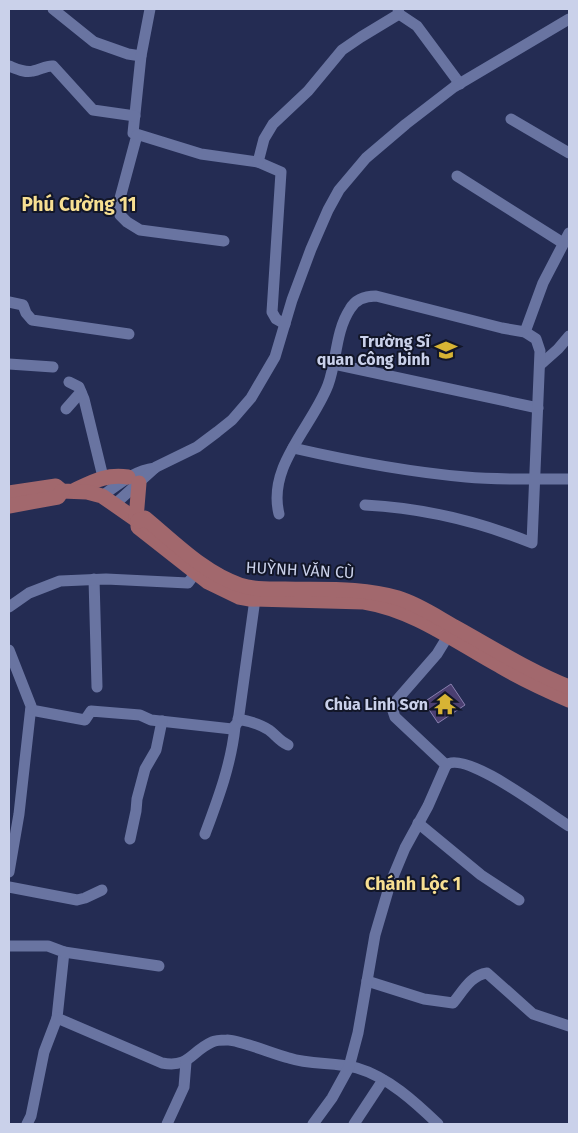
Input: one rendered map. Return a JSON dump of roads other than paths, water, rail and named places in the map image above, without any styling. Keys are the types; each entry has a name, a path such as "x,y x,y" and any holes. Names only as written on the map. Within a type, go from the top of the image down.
{"main road":[{"path":"9,506 58,497 67,491 103,477 115,475 133,480 138,527 230,593 254,599 364,602 381,605 398,611 448,636 508,671 569,700"},
{"path":"9,493 56,486 67,491 87,492 108,500 137,520"},
{"name":"HUỲNH VĂN CÙ","path":"198,569 247,587 342,589 376,592 400,598 424,609 534,671 569,687"}],"street":[{"path":"53,9 94,42 128,54 141,56"},
{"path":"150,9 141,56 135,134 119,202 120,215 140,230 224,241"},
{"path":"258,162 264,139 273,124 308,91 342,50 399,11 417,26 460,84"},
{"path":"108,500 133,480 197,447 232,420 252,398 275,357 311,249 328,210 339,190 366,158 406,124 460,84 569,19"},
{"path":"9,66 26,72 53,66 93,110 135,116"},
{"path":"511,119 569,153"},
{"path":"135,134 201,154 258,162 281,172 272,312 276,320 285,324"},
{"path":"457,176 563,243"},
{"path":"525,332 538,293 569,232"},
{"path":"279,514 276,499 277,484 282,470 323,397 334,364 339,338 350,309 356,302 370,296 376,296 502,328 525,332 533,336 538,343 540,351 540,365 532,542 504,531 457,518 411,509 365,505"},
{"path":"9,302 23,306 32,320 129,334"},
{"path":"540,365 569,336"},
{"path":"9,364 53,367"},
{"path":"334,364 538,408"},
{"path":"69,382 79,387 81,392 103,477"},
{"path":"66,409 81,392"},
{"path":"293,448 366,464 468,478 569,479"},
{"path":"9,607 29,593 60,580 94,579 188,583 198,569"},
{"path":"94,579 97,687"},
{"path":"206,834 232,752 254,599"},
{"path":"446,765 395,717 392,708 396,700 437,654 448,636"},
{"path":"9,650 31,706 20,814 9,872"},
{"path":"31,710 85,720 91,711 140,715 151,720 232,729 236,723"},
{"path":"130,838 145,768 156,750 162,721"},
{"path":"236,723 258,724 269,730 280,741 288,744"},
{"path":"313,1124 332,1098 349,1067 358,1033 375,935 390,884 404,848 428,806 446,765 450,762 457,762 483,771 569,826"},
{"path":"418,823 481,875 519,900"},
{"path":"9,887 77,900 102,890"},
{"path":"9,946 48,946 64,952 160,966"},
{"path":"28,1124 44,1052 57,1018 64,952"},
{"path":"367,981 424,999 453,1003 471,980 479,974 487,973 532,1014 569,1026"},
{"path":"57,1018 162,1064 173,1065 186,1062 198,1050 213,1041 231,1039 291,1059 357,1068 383,1080 419,1106 435,1123"},
{"path":"168,1124 184,1086 186,1062"},
{"path":"354,1124 383,1080"}],"place":[{"name":"Trường Sĩ quan Công binh","path":"446,350"},
{"name":"Chùa Linh Sơn","path":"445,704"}],"district":[{"name":"Phú Cường 11","path":"79,204"},
{"name":"Chánh Lộc 1","path":"413,884"}]}
